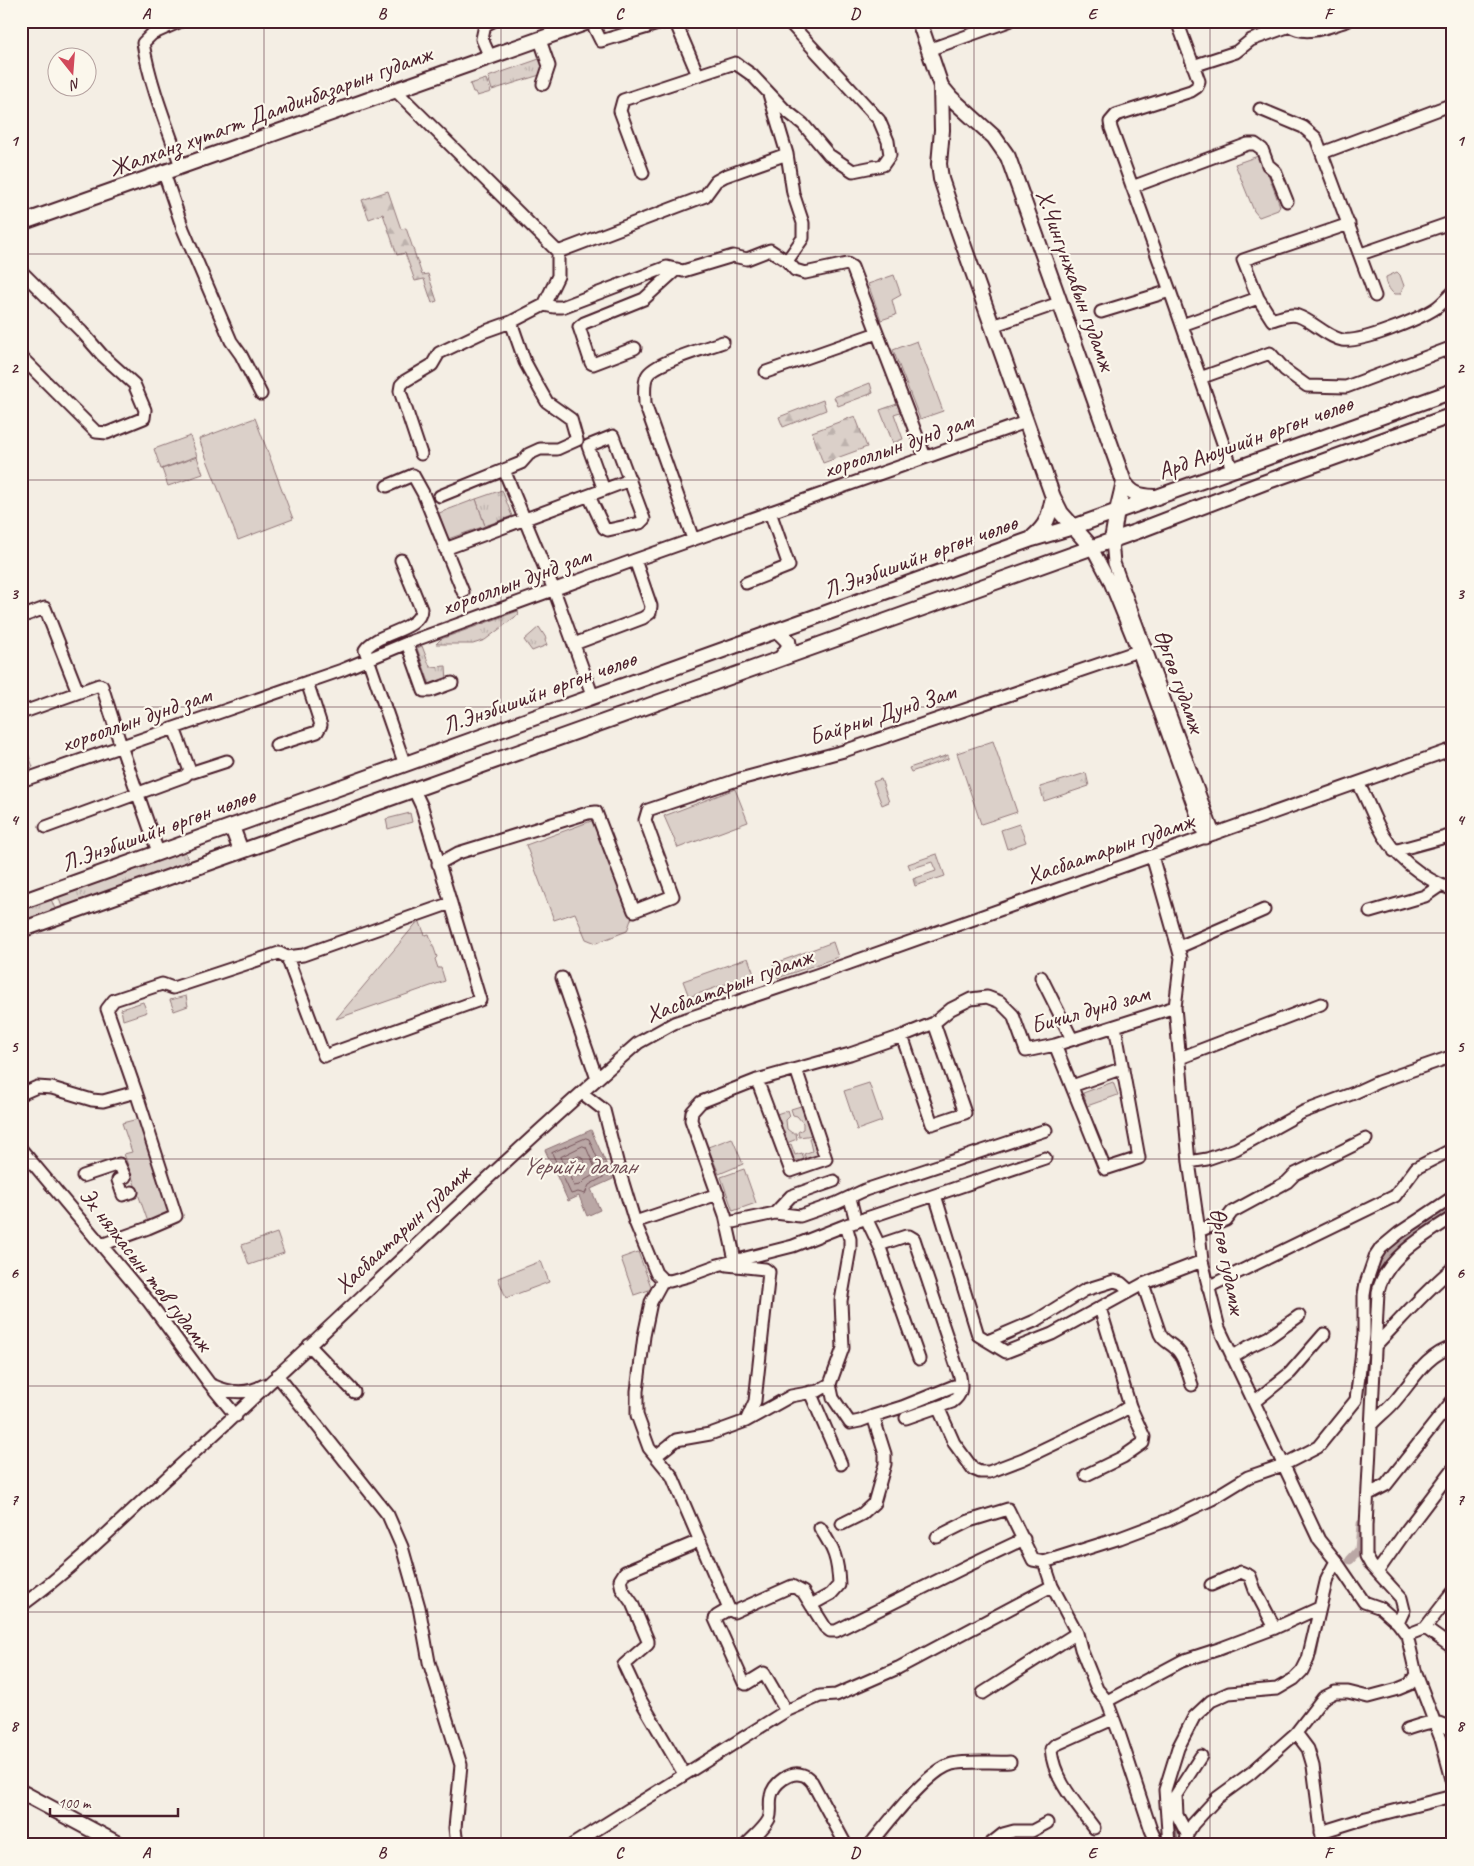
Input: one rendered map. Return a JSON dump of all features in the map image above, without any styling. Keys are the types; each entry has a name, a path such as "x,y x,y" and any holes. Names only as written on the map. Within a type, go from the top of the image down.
{"main road":[{"name":"Жалханз хутагт Дамдинбазарын гудамж","path":"21,223 591,21"},
{"name":"Х.Чингүнжавын гудамж","path":"919,21 941,86 943,121 939,164 942,179 1053,497 1061,513 1092,548"},
{"name":"Х.Чингүнжавын гудамж","path":"941,86 950,98 994,137 1008,157 1124,482"},
{"name":"Ард Аюушийн өргөн чөлөө","path":"1073,527 1453,391"},
{"name":"Ард Аюушийн өргөн чөлөө","path":"1092,548 1263,483 1453,415"},
{"path":"1124,482 1129,490 1138,496 1157,497"},
{"path":"1112,540 1116,511 1124,482"},
{"path":"1032,539 1044,527 1048,519 1053,497"},
{"name":"Л.Энэбишийн өргөн чөлөө","path":"21,902 1032,539 1073,527"},
{"name":"Л.Энэбишийн өргөн чөлөө","path":"21,930 1092,548"},
{"path":"778,631 788,640 789,647 782,657"},
{"path":"232,827 241,851"},
{"path":"21,1792 120,1845"}],"street":[{"path":"181,21 152,34 143,43 146,64 182,166"},
{"path":"490,57 482,39 485,25 493,21"},
{"path":"591,21 600,41 668,21"},
{"path":"675,21 698,75"},
{"path":"643,173 620,111 623,100 735,62 752,75 784,109 803,124 829,155 852,171 883,165 890,155 888,140 879,120 788,21"},
{"path":"928,50 1009,21"},
{"path":"1177,21 1199,81 1197,87 1191,91 1116,115 1110,122 1232,469"},
{"path":"1193,66 1236,52 1251,40 1289,24 1300,31 1307,31 1347,21"},
{"path":"540,40 549,66 543,84"},
{"path":"395,90 558,252 558,276 544,304 512,322 483,332 439,353 432,365 401,385 400,391 421,454"},
{"path":"768,91 787,154 793,193 803,223 803,238 788,261"},
{"path":"1322,153 1453,104"},
{"path":"1260,109 1303,127 1316,138 1375,296"},
{"path":"1132,187 1248,144 1255,144 1262,149 1268,165 1276,171 1287,201"},
{"path":"558,252 705,196 716,181 725,176 787,154"},
{"path":"164,173 183,229 231,341 241,355 261,394"},
{"path":"1360,254 1453,222"},
{"path":"1349,224 1243,260 1258,298 1272,320 1297,315 1331,336 1341,340 1355,341 1385,331 1436,308 1453,292"},
{"path":"544,304 562,307 667,267 683,271 734,256 747,259 770,250 788,261 795,270 806,273 850,265 925,457"},
{"path":"635,348 591,364 579,327 584,323 644,299 677,269"},
{"path":"21,271 82,332 102,356 134,384 145,410 144,418 107,433 96,432 21,357"},
{"path":"1101,312 1170,291"},
{"path":"1182,326 1258,298"},
{"path":"992,326 1059,303"},
{"path":"440,496 521,463 529,454 540,449 557,449 577,440 571,419 547,402 538,388 522,355 512,322"},
{"path":"766,372 877,333"},
{"path":"693,539 645,404 645,384 648,374 662,364 723,342"},
{"path":"1200,378 1270,353 1284,370 1307,386 1346,387 1453,347"},
{"name":"хорооллын дунд зам","path":"21,781 342,670 367,658 635,560 1026,422"},
{"path":"589,496 604,528 608,530 640,523 644,519 613,436 588,446 604,490"},
{"path":"504,470 554,590 593,696"},
{"path":"387,486 412,475 423,493 462,592"},
{"path":"445,549 630,480"},
{"path":"746,583 789,566 770,512"},
{"name":"Өргөө гудамж","path":"1112,540 1114,563 1209,836"},
{"name":"Өргөө гудамж","path":"1092,548 1109,580 1138,651 1209,836"},
{"path":"401,560 421,609 420,617 415,622 384,637 365,650 401,748 405,764"},
{"path":"574,644 643,618 650,613 651,606 635,560"},
{"path":"21,617 45,608 78,692"},
{"path":"407,643 424,691 430,691 452,683"},
{"name":"Байрны Дунд Зам","path":"438,864 458,853 596,812 634,911 673,896 645,820 648,810 740,779 844,751 1138,651"},
{"path":"276,745 317,732 321,725 307,682"},
{"path":"21,713 78,692 99,685 102,686 158,852"},
{"path":"174,728 190,771"},
{"name":"Хасбаатарын гудамж","path":"21,1606 82,1556 236,1416 309,1345 638,1043 674,1023 820,974 1453,749"},
{"path":"46,827 185,776 190,771 227,761"},
{"path":"1358,783 1369,802 1378,826 1394,851 1409,865 1441,885 1453,890"},
{"path":"287,957 324,1056 480,1000 422,807 414,790"},
{"path":"1394,851 1453,835"},
{"name":"Өргөө гудамж","path":"1152,856 1180,947 1181,972 1175,1006 1188,1162 1202,1261 1219,1328 1319,1540 1364,1602 1381,1608 1398,1623 1407,1635 1416,1674 1441,1739 1453,1783"},
{"path":"1370,912 1426,896 1441,885"},
{"path":"101,1245 176,1216 107,1009 114,1000 162,984 173,988 279,953 287,957 304,955 451,903"},
{"path":"1180,947 1264,910"},
{"path":"1041,977 1072,1039"},
{"path":"562,978 597,1079"},
{"name":"Бичил дунд зам","path":"736,1260 728,1223 693,1130 692,1112 701,1102 757,1080 850,1054 902,1036 934,1023 951,1009 971,999 987,996 1000,1002 1013,1015 1026,1051 1056,1045 1175,1006"},
{"path":"1180,1058 1321,1004"},
{"path":"902,1036 932,1124 965,1113 934,1023"},
{"path":"1056,1045 1105,1169 1139,1158 1115,1026"},
{"path":"1188,1162 1206,1159 1236,1149 1304,1112 1378,1082 1453,1056"},
{"path":"1072,1086 1123,1068"},
{"path":"757,1080 791,1170 826,1159 796,1069"},
{"path":"21,1094 37,1088 52,1088 92,1100 103,1101 136,1092"},
{"path":"582,1093 604,1110 635,1222 656,1273 664,1280 670,1281 718,1265 793,1246 856,1222 1045,1158"},
{"path":"728,1223 775,1213 800,1216 850,1198 865,1190 1046,1130"},
{"path":"1199,1231 1226,1220 1232,1212 1287,1182 1295,1174 1366,1140"},
{"path":"1208,1287 1395,1196 1416,1168 1453,1148"},
{"name":"Эх нялхасын төв гудамж","path":"21,1149 149,1302 208,1383 236,1416"},
{"path":"83,1176 119,1164 125,1177 118,1180 123,1195 132,1192"},
{"path":"775,1213 792,1196 834,1180"},
{"path":"635,1222 718,1194"},
{"path":"935,1195 978,1335 1006,1352 1052,1334 1143,1284 1202,1261"},
{"path":"937,1537 969,1521 1008,1509 1034,1560 1044,1562 1120,1538 1168,1520 1212,1499 1248,1477 1283,1465 1318,1447 1356,1400 1364,1335 1364,1295 1366,1283 1376,1257 1381,1248 1399,1233 1453,1197"},
{"path":"850,1198 856,1222 879,1245 919,1359"},
{"path":"1398,1623 1404,1610 1400,1598 1366,1556 1377,1302 1383,1278 1399,1255 1453,1217"},
{"path":"856,1222 850,1239 841,1301 844,1348 830,1384 833,1398 850,1422 902,1407 954,1386"},
{"path":"879,1245 906,1236 914,1239 960,1376 961,1392 958,1398 906,1418"},
{"path":"718,1265 766,1268 769,1272 755,1401 746,1422"},
{"path":"1376,1345 1434,1284 1453,1268"},
{"path":"664,1280 651,1302 644,1336 637,1392 637,1415 646,1441 672,1476 729,1609 734,1612 792,1586 803,1592 826,1627 830,1631 836,1631 1024,1539"},
{"path":"988,1341 1037,1320 1085,1290 1114,1281 1121,1283 1130,1291"},
{"path":"1143,1284 1160,1334 1163,1340 1175,1348 1185,1363 1192,1385"},
{"path":"1086,1475 1123,1457 1143,1443 1144,1437 1130,1406 1100,1308"},
{"path":"1232,1357 1269,1337 1299,1316"},
{"path":"1254,1402 1290,1373 1324,1334"},
{"path":"309,1345 354,1392"},
{"path":"1371,1425 1396,1401 1432,1357 1442,1350 1453,1347"},
{"path":"208,1383 222,1390 234,1392 258,1388 273,1379 388,1515 402,1547 419,1607 429,1662 461,1765 455,1842"},
{"path":"656,1456 676,1440 710,1434 746,1422 791,1396 818,1391 830,1384"},
{"path":"810,1392 841,1464"},
{"path":"1369,1494 1386,1486 1453,1400"},
{"path":"938,1407 954,1443 973,1469 980,1472 989,1472 1023,1459 1119,1414 1130,1406"},
{"path":"842,1524 862,1514 874,1503 885,1464 885,1454 873,1416"},
{"path":"1378,1571 1453,1469"},
{"path":"811,1605 831,1594 840,1585 838,1562 830,1542 820,1528"},
{"path":"684,1774 640,1699 624,1665 648,1644 648,1641 632,1603 622,1589 620,1580 625,1572 699,1541"},
{"path":"1169,1845 1165,1790 1178,1748 1194,1717 1211,1701 1229,1693 1277,1689 1294,1679 1302,1671 1308,1659 1326,1578 1336,1561"},
{"path":"1044,1562 1052,1586 1077,1634 1097,1689 1107,1701 1151,1830 1158,1845"},
{"path":"1211,1585 1241,1572 1250,1576 1255,1590 1275,1628"},
{"path":"572,1845 786,1711 820,1696 836,1695 898,1668 1052,1586"},
{"path":"1407,1635 1425,1628 1453,1592"},
{"path":"1107,1701 1182,1661 1202,1656 1275,1628 1319,1608"},
{"path":"729,1609 715,1619 744,1683 746,1684 764,1673 786,1711"},
{"path":"1425,1628 1453,1648"},
{"path":"983,1693 1077,1634"},
{"path":"1187,1839 1193,1824 1217,1798 1251,1772 1296,1733 1323,1698 1335,1692 1348,1692 1368,1697 1410,1684 1416,1674"},
{"path":"1094,1828 1060,1782 1051,1749 1055,1745 1113,1720"},
{"path":"1407,1729 1434,1721 1441,1723 1453,1732"},
{"path":"1296,1733 1308,1749 1314,1766 1323,1845"},
{"path":"1187,1839 1177,1815 1176,1795 1201,1756"},
{"path":"870,1845 907,1799 940,1770 954,1764 1010,1762"},
{"path":"746,1845 766,1824 770,1816 770,1798 774,1788 787,1777 798,1774 805,1775 812,1782 846,1845"},
{"path":"1321,1832 1366,1818 1453,1796"},
{"path":"989,1845 1003,1834 1014,1831 1032,1831 1047,1823"}],"green space":[{"path":"542,58 545,68 543,74 492,90 488,77"},
{"path":"486,79 491,92 477,96 470,84"},
{"path":"1261,155 1280,206 1278,210 1259,217 1254,211 1235,164"},
{"path":"388,191 401,229 406,228 422,275 428,274 437,301 432,303 424,279 415,281 405,253 397,255 383,214 369,219 362,200"},
{"path":"1397,272 1404,286 1400,294 1394,294 1388,286 1386,277"},
{"path":"894,275 901,295 892,300 896,315 881,320 868,284"},
{"path":"917,341 943,411 920,419 893,350"},
{"path":"870,383 873,393 838,406 834,397"},
{"path":"823,400 826,410 783,427 779,417"},
{"path":"897,404 900,412 894,414 903,439 893,443 880,410"},
{"path":"855,416 867,447 823,463 812,432"},
{"path":"255,418 293,519 238,540 199,439"},
{"path":"190,436 197,456 161,469 154,449"},
{"path":"197,457 203,474 168,486 162,469"},
{"path":"502,490 512,516 485,526 476,499"},
{"path":"476,499 485,526 448,539 439,513"},
{"path":"518,611 519,614 485,640 473,644 436,644 441,639"},
{"path":"539,627 546,638 547,645 532,651 524,640"},
{"path":"422,646 430,667 446,666 447,682 431,688 417,648"},
{"path":"21,734 33,767 21,771"},
{"path":"993,741 1017,812 981,824 957,753"},
{"path":"948,755 948,759 911,772 909,768"},
{"path":"1086,773 1089,786 1044,801 1040,787"},
{"path":"881,779 889,802 882,805 873,782"},
{"path":"735,789 748,822 678,848 664,816"},
{"path":"410,813 412,822 388,829 386,819"},
{"path":"594,820 632,917 627,931 596,943 586,939 575,913 554,920 526,845"},
{"path":"1019,824 1026,842 1007,849 1001,830"},
{"path":"185,851 189,862 62,907 58,896"},
{"path":"937,854 945,876 915,886 913,879 936,871 932,862 910,869 908,864"},
{"path":"51,899 55,909 21,921 21,910"},
{"path":"419,920 425,935 429,934 437,957 435,959 438,968 441,968 445,981 336,1019"},
{"path":"833,942 838,957 778,978 773,964"},
{"path":"748,958 754,974 689,997 683,981"},
{"path":"186,996 188,1006 174,1011 170,1000"},
{"path":"143,1002 147,1012 123,1020 121,1009"},
{"path":"1113,1082 1118,1095 1087,1106 1083,1093"},
{"path":"869,1083 882,1121 857,1130 844,1091"},
{"path":"804,1105 814,1135 799,1137 798,1132 803,1129 803,1123 797,1116 793,1115 791,1109"},
{"path":"788,1110 790,1116 786,1120 787,1129 792,1133 796,1133 797,1139 784,1144 774,1115"},
{"path":"138,1119 170,1209 166,1215 148,1222 124,1154 132,1152 122,1123"},
{"path":"815,1136 820,1156 807,1161 804,1154 812,1151 809,1138"},
{"path":"732,1138 743,1164 719,1174 708,1147"},
{"path":"791,1144 795,1155 802,1153 805,1161 794,1164 785,1146"},
{"path":"744,1169 756,1203 733,1211 721,1177"},
{"path":"277,1233 284,1253 249,1265 242,1245"},
{"path":"638,1252 652,1289 634,1295 621,1258"},
{"path":"541,1261 549,1282 506,1298 498,1278"}],"water":[{"name":"Үерийн далан","path":"591,1130 613,1179 591,1189 600,1210 587,1216 579,1196 568,1201 545,1150"}],"waterway":[{"path":"1376,1286 1380,1267 1396,1250 1453,1209"},
{"path":"1350,1560 1359,1550 1361,1524"},
{"path":"1312,1661 1316,1655 1324,1616"},
{"path":"1249,1697 1266,1695"},
{"path":"1172,1794 1174,1779"},
{"path":"1174,1819 1178,1845"}]}
